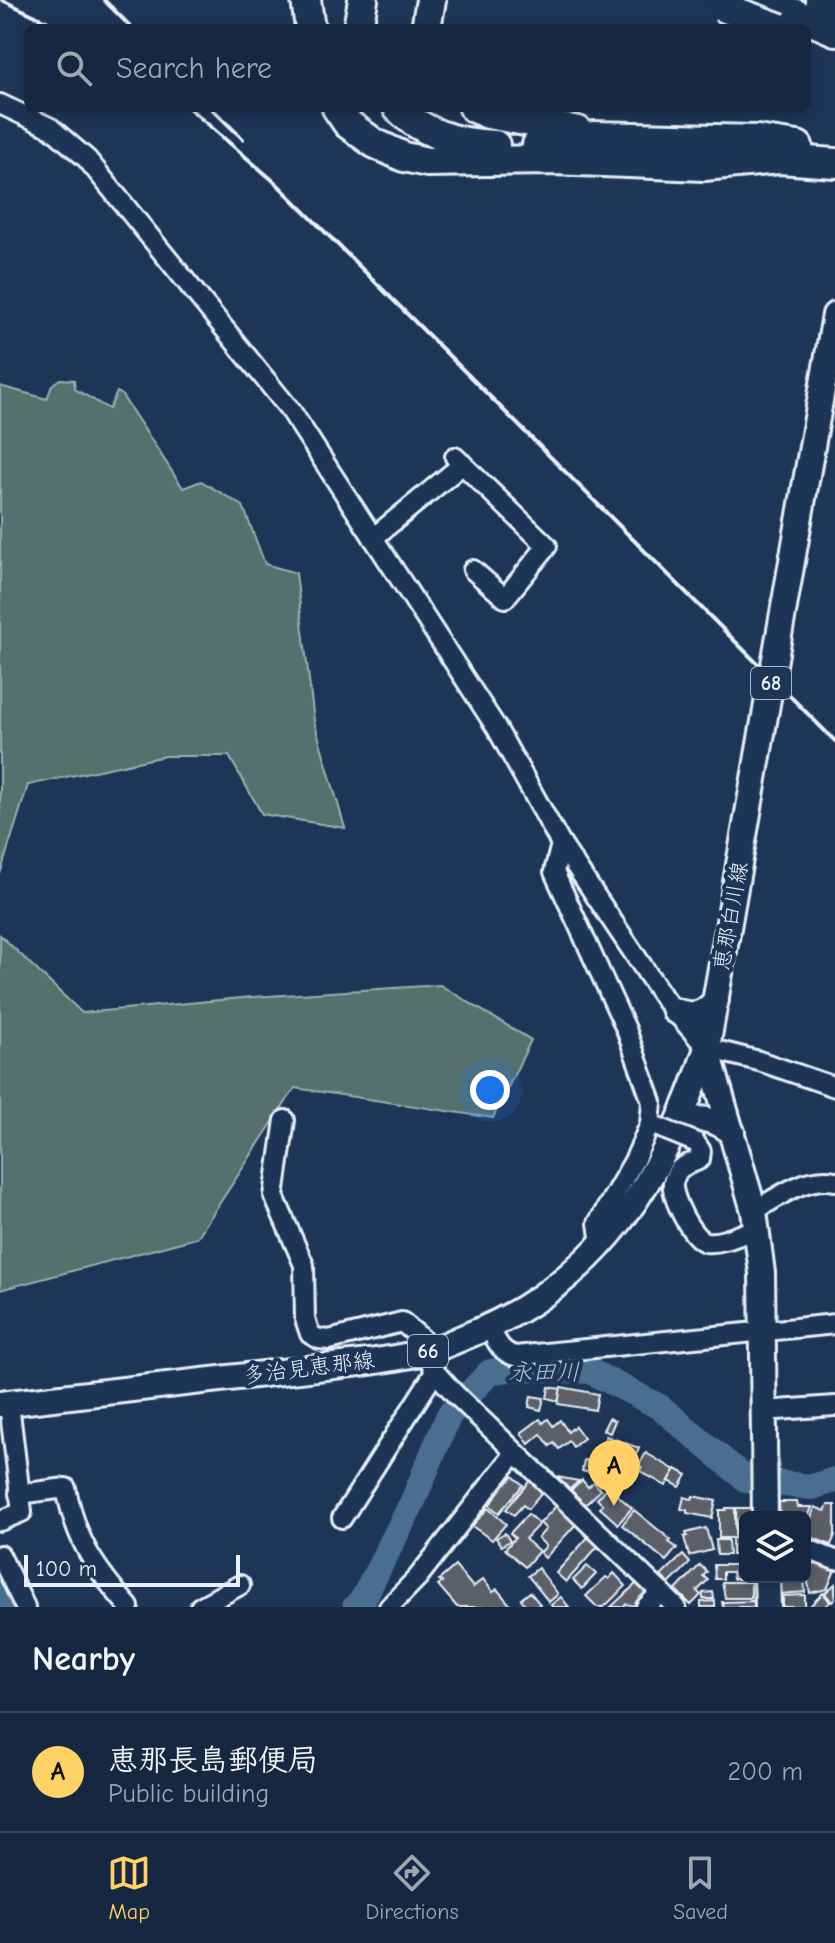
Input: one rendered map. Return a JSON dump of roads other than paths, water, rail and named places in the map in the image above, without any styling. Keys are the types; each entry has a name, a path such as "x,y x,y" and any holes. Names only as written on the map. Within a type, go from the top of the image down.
{"highway":[{"path":"306,0 309,24"},
{"path":"359,24 363,0"},
{"path":"373,24 376,0"},
{"path":"427,24 431,0"},
{"path":"763,0 835,31"},
{"path":"820,0 835,6"},
{"path":"713,3 769,24"},
{"path":"811,40 835,49"},
{"path":"340,112 348,124 374,143 404,157 427,162 552,160 704,166 780,159 835,163"},
{"path":"384,112 403,133 450,161"},
{"path":"402,112 427,131 472,144 564,144 594,136"},
{"path":"483,112 594,136 757,140 822,150 835,155"}],"main road":[{"name":"恵那白川線","path":"765,1511 762,1273 755,1220 707,1048 835,317"},
{"path":"675,1011 691,1016 701,1014 716,1000"},
{"name":"多治見恵那線","path":"4,1404 369,1362 430,1362 528,1305 573,1272 601,1244 633,1206 670,1130 691,1097 707,1048"},
{"path":"670,1130 691,1119 702,1118 715,1121 732,1132"},
{"path":"767,1583 768,1607"}],"street":[{"path":"753,24 756,0"},
{"path":"0,104 51,128 87,159 291,411 496,727 561,844 675,1011 707,1048 759,1061 835,1087"},
{"path":"373,538 459,461 547,546 505,598 473,570"},
{"path":"561,844 554,872 626,1029 652,1102 670,1130 701,1151 700,1159 683,1165 677,1172 672,1185 681,1212 700,1241 709,1242 755,1220 793,1189 824,1179 835,1181"},
{"path":"285,1120 274,1196 304,1265 305,1319 310,1334 329,1340 402,1322 421,1338 430,1362 455,1394 676,1607"},
{"path":"489,1327 499,1347 515,1356 835,1324"},
{"path":"342,1518 430,1362"},
{"path":"0,1521 22,1512 4,1404"},
{"path":"763,1411 835,1406"},
{"path":"389,1607 418,1577 515,1453"},
{"path":"19,1494 66,1488 72,1521 89,1557 129,1607"},
{"path":"811,1550 835,1560"},
{"path":"0,1555 25,1607"},
{"path":"200,1607 240,1585"},
{"path":"646,1607 661,1592"}],"waterway":[{"name":"永田川","path":"355,1607 363,1599 412,1503 449,1415 490,1372 516,1368 590,1371 660,1407 747,1480 812,1487 835,1480"},
{"name":"永田川","path":"0,1593 7,1607"}],"railway":[{"path":"2,0 53,24"},
{"path":"104,0 128,24"},
{"path":"194,112 276,183 835,741"},
{"path":"215,112 243,139"}],"place":[{"name":"恵那長島郵便局","path":"614,1506"}]}
